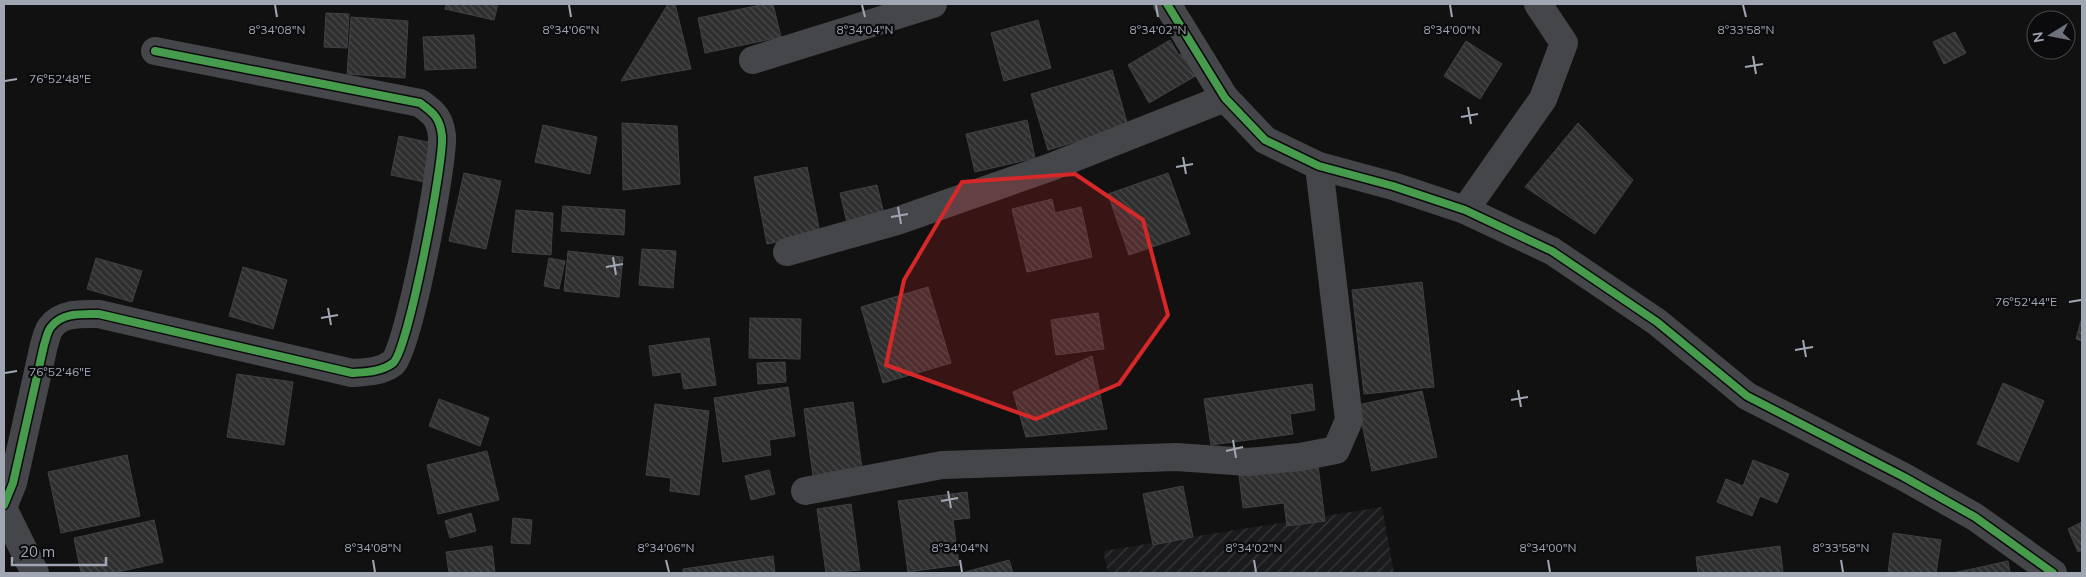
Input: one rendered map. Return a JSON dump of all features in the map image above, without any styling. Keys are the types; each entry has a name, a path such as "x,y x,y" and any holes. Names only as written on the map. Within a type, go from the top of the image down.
{"street":[{"path":"753,60 933,4"},
{"path":"1167,4 1225,98 1265,140 1319,166 1393,186 1465,210 1552,252 1657,322 1748,396 1904,477 1975,517 2052,573"},
{"path":"1465,210 1543,99 1557,65 1564,43 1538,4"},
{"path":"4,505 14,483 44,345 50,327 61,318 79,314 99,314 352,373 372,372 394,362 402,347 420,271 441,162 442,135 435,114 420,103 155,52"},
{"path":"787,252 897,221 1051,167 1225,98"},
{"path":"805,492 942,465 1176,457 1248,462 1300,457 1336,450 1349,420 1319,166"},
{"path":"4,510 36,573"}],"highlighted area":[{"path":"1075,174 1143,220 1168,315 1119,384 1036,419 886,365 904,280 962,182"}],"shaded area":[{"path":"1382,507 1394,573 1108,573 1103,551"}],"building":[{"path":"446,4 498,4 494,20 445,9"},
{"path":"668,4 675,4 691,69 621,81"},
{"path":"773,4 781,37 705,53 698,18"},
{"path":"326,13 349,14 347,48 324,47"},
{"path":"351,17 408,21 405,78 347,74"},
{"path":"1038,20 1051,68 1004,81 991,33"},
{"path":"1955,32 1966,53 1944,64 1933,42"},
{"path":"474,35 476,68 425,70 423,37"},
{"path":"1170,40 1179,55 1185,51 1199,74 1149,103 1128,65"},
{"path":"1466,41 1502,64 1480,99 1444,76"},
{"path":"1112,70 1128,126 1048,150 1031,94"},
{"path":"1027,120 1035,158 975,172 966,134"},
{"path":"622,123 677,126 680,184 623,190"},
{"path":"1578,123 1633,180 1595,234 1525,187"},
{"path":"543,125 597,137 590,174 535,162"},
{"path":"399,136 437,144 429,183 391,175"},
{"path":"807,167 820,233 767,244 754,177"},
{"path":"464,173 501,181 486,249 449,241"},
{"path":"1168,173 1190,234 1129,255 1108,194"},
{"path":"877,185 884,214 847,223 840,193"},
{"path":"1052,199 1055,213 1081,207 1092,257 1027,272 1012,209"},
{"path":"563,206 625,210 624,235 561,231"},
{"path":"516,210 553,213 551,255 512,252"},
{"path":"642,249 676,251 673,288 639,285"},
{"path":"568,251 623,257 619,297 564,291"},
{"path":"96,258 142,271 132,302 87,289"},
{"path":"549,258 565,261 559,289 544,286"},
{"path":"243,267 287,280 273,329 229,316"},
{"path":"1422,282 1434,387 1364,394 1352,290"},
{"path":"928,287 951,363 883,383 861,307"},
{"path":"1098,313 1104,349 1056,355 1051,320"},
{"path":"2082,317 2082,341 2076,339"},
{"path":"750,318 801,319 800,359 749,358"},
{"path":"709,338 716,385 684,389 681,372 653,376 649,346"},
{"path":"1092,356 1107,429 1026,437 1013,392"},
{"path":"785,362 786,382 758,384 757,363"},
{"path":"237,374 293,382 284,445 227,437"},
{"path":"2003,383 2044,401 2018,462 1977,444"},
{"path":"1312,384 1315,410 1290,414 1293,434 1211,445 1204,399"},
{"path":"788,387 795,436 769,440 771,455 723,462 714,398"},
{"path":"1422,391 1437,457 1372,471 1358,405"},
{"path":"439,399 489,418 480,446 429,426"},
{"path":"853,402 862,469 813,476 804,409"},
{"path":"655,404 709,411 699,495 670,491 671,478 646,475"},
{"path":"487,451 499,500 438,514 427,465"},
{"path":"127,455 140,516 61,533 48,472"},
{"path":"1753,460 1789,474 1777,503 1760,496 1752,516 1717,502 1726,479 1743,486"},
{"path":"1318,465 1325,521 1287,526 1284,503 1243,508 1239,475"},
{"path":"769,470 775,494 751,500 745,476"},
{"path":"1183,486 1193,537 1153,545 1143,494"},
{"path":"967,492 970,518 953,520 959,565 908,572 898,501"},
{"path":"851,504 860,570 826,573 817,509"},
{"path":"471,513 476,531 450,538 445,521"},
{"path":"513,518 532,520 530,544 511,543"},
{"path":"154,520 163,562 113,573 81,573 74,538"},
{"path":"2082,522 2082,550 2078,552 2068,529"},
{"path":"1893,533 1941,540 1936,573 1888,573"},
{"path":"492,546 495,573 449,573 446,552"},
{"path":"1780,546 1783,573 1698,573 1696,557"},
{"path":"773,556 775,573 683,573 683,569"},
{"path":"1009,560 1013,573 962,573"},
{"path":"2008,561 2010,573 1952,573 1972,569"}],"cycle path":[{"path":"1167,4 1225,98 1265,140 1319,166 1393,186 1465,210 1552,251 1657,322 1747,396 1904,477 1975,517 2053,573"},
{"path":"4,505 13,483 44,345 50,329 56,322 67,316 99,314 352,373 384,368 393,363 399,351 416,293 437,181 442,136 436,116 420,103 155,51"}]}
